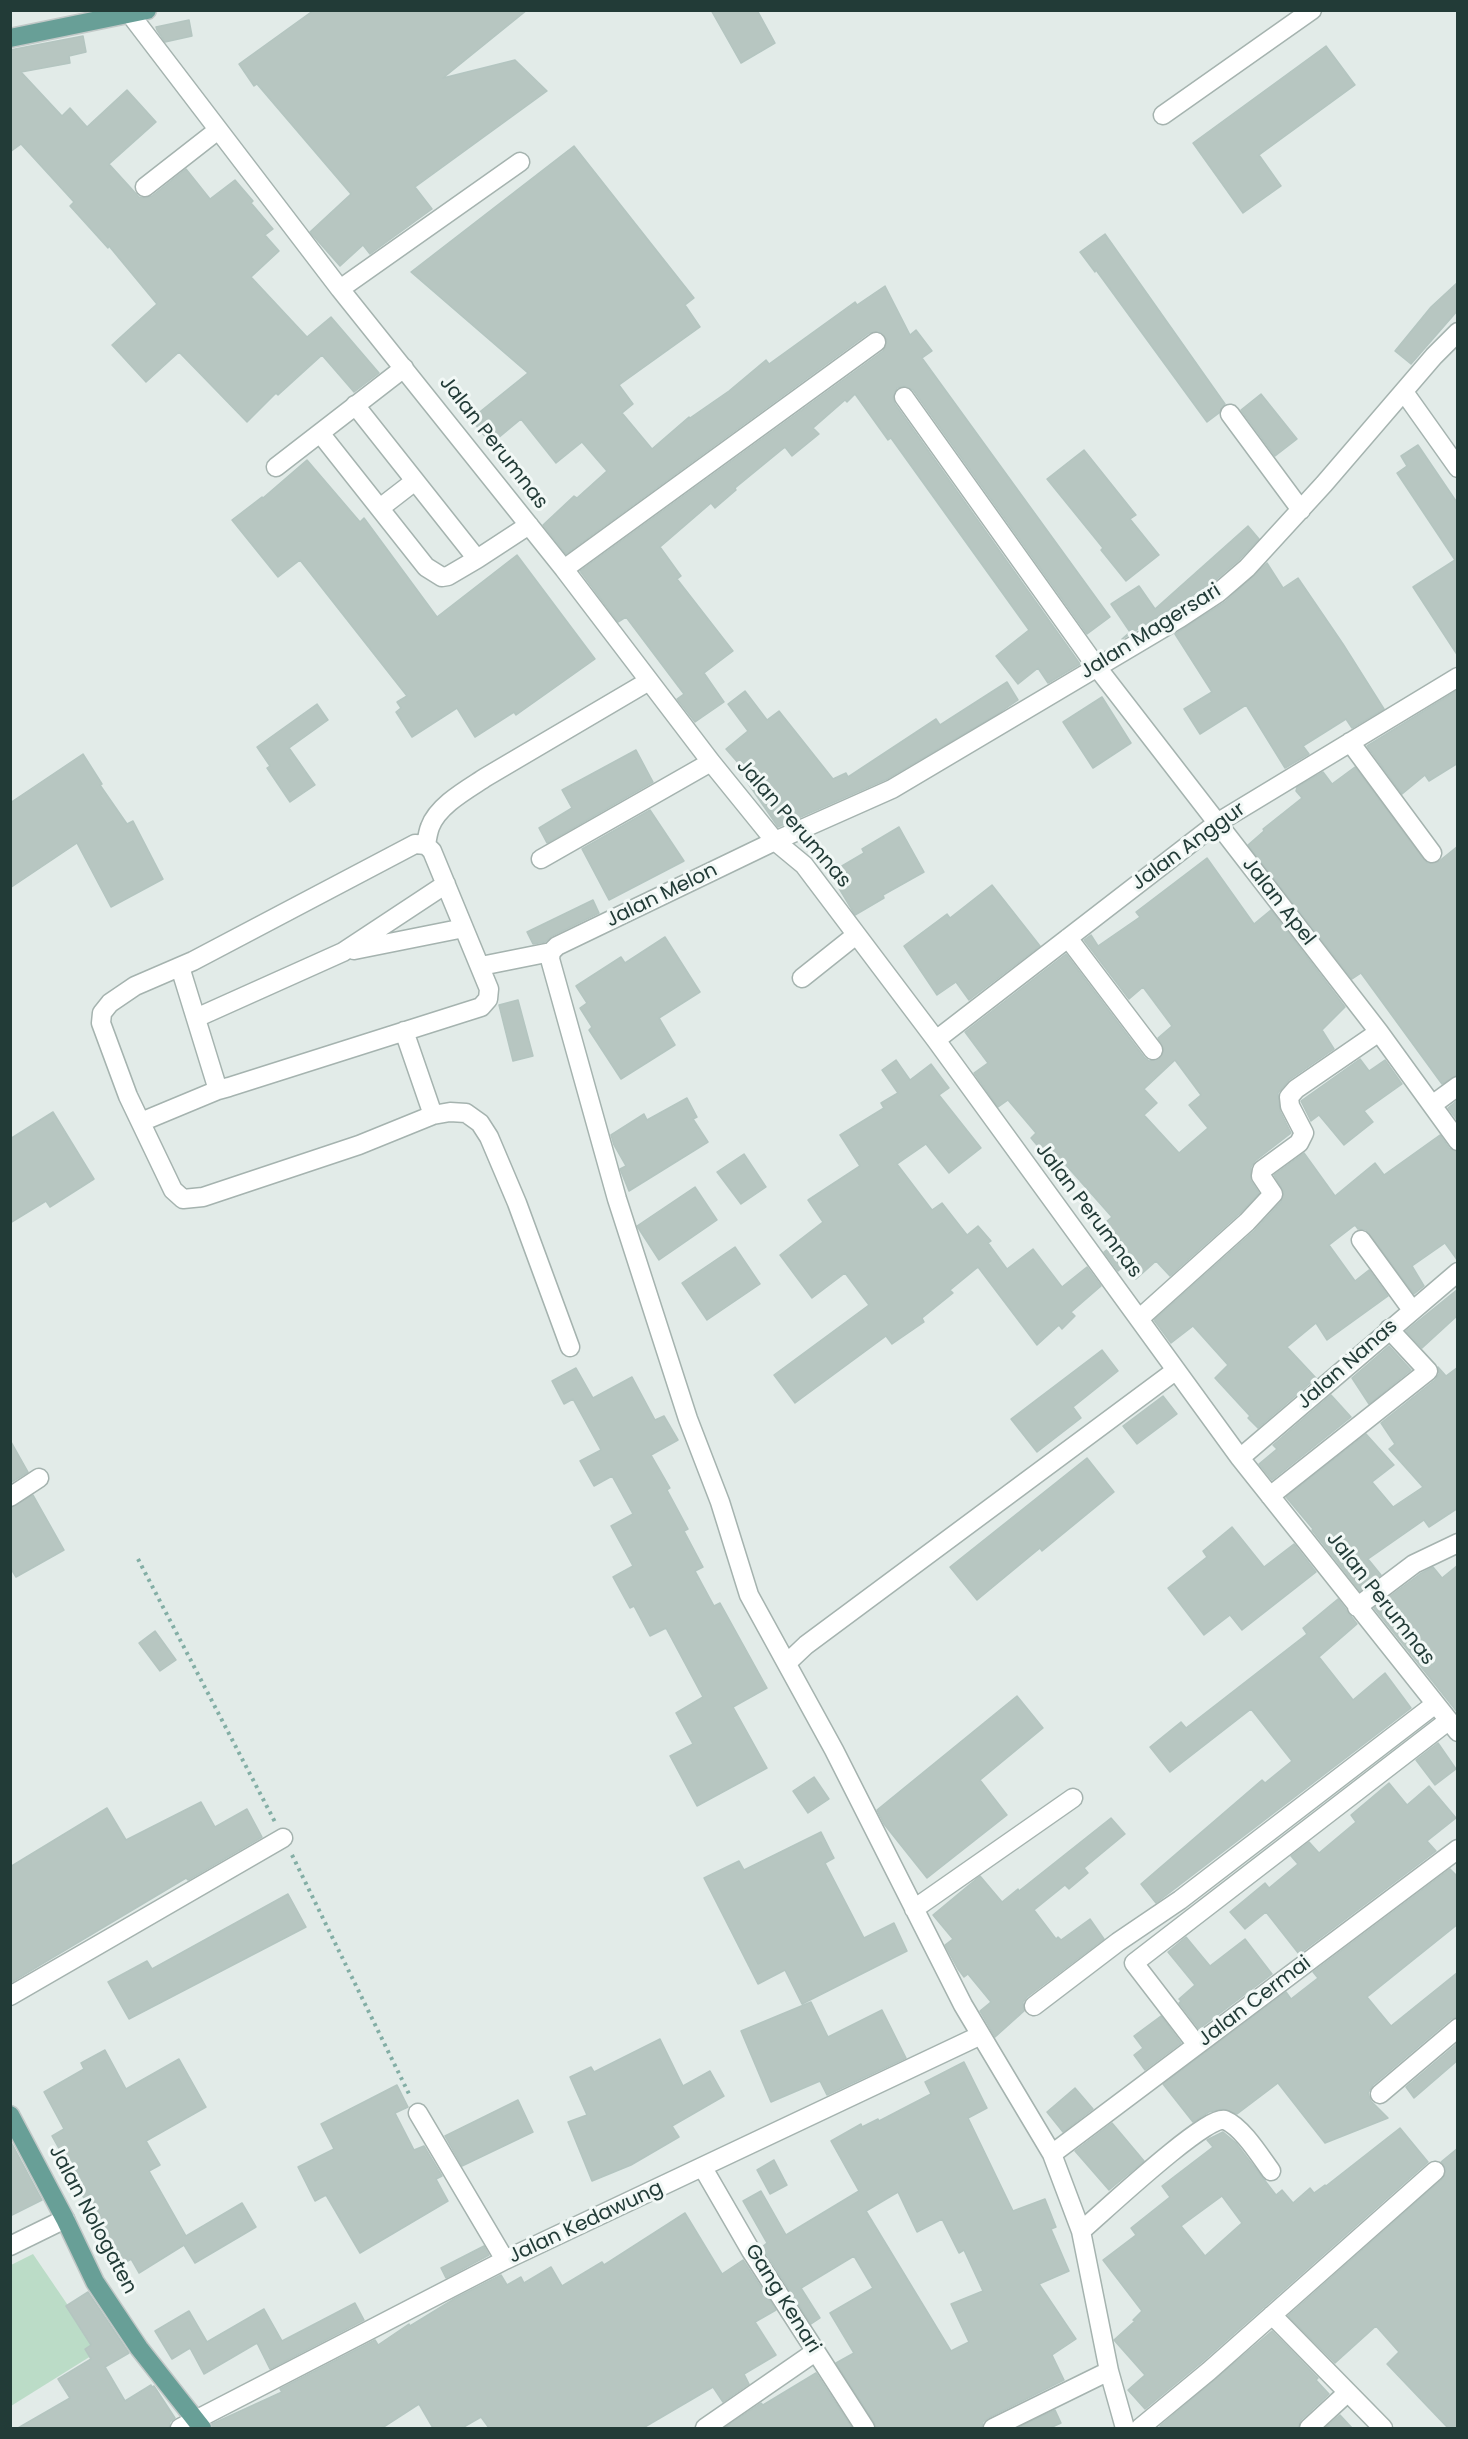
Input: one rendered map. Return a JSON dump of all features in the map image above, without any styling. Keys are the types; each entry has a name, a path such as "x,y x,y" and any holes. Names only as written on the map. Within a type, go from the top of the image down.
{"main road":[{"path":"10,38 135,12"},
{"name":"Jalan Nologaten","path":"10,2115 65,2219 95,2282 193,2426"}],"street":[{"path":"1163,115 1312,10"},
{"name":"Jalan Perumnas","path":"135,12 218,130 340,289 564,569 711,762 775,841 804,865 936,1040 967,1086 1140,1318 1175,1371 1240,1458 1453,1727"},
{"path":"145,187 218,130"},
{"path":"340,289 520,162"},
{"name":"Jalan Magersari","path":"775,841 892,789 1180,618 1218,593 1247,568 1301,510 1458,332"},
{"path":"564,569 876,342"},
{"path":"276,467 404,368"},
{"path":"1404,392 1458,468"},
{"name":"Jalan Apel","path":"904,397 1096,666 1379,1032 1458,1141"},
{"path":"355,405 477,559"},
{"path":"1230,414 1301,510"},
{"path":"320,433 426,567 438,575 448,576 529,525"},
{"path":"380,508 415,481"},
{"name":"Jalan Anggur","path":"936,1040 1216,823 1458,677"},
{"path":"426,845 430,824 443,809 465,792 486,777 649,681"},
{"path":"1350,742 1432,853"},
{"path":"541,859 711,762"},
{"name":"Jalan Melon","path":"481,966 551,952 557,946 775,841"},
{"path":"141,1122 218,1090 481,1007 488,999 489,989 447,884 432,851 426,845 415,844 180,967 135,986 110,1003 101,1016 101,1023 128,1096 173,1190 183,1199 203,1197 359,1145 433,1115 450,1112 466,1113 480,1123 489,1137 517,1203 570,1347"},
{"path":"196,1018 343,952 447,884"},
{"path":"343,952 464,928"},
{"path":"802,978 856,935"},
{"path":"1068,938 1153,1050"},
{"path":"551,952 550,960 617,1199 688,1419 720,1502 749,1595 834,1750 963,2005 1052,2154 1082,2231 1109,2371 1125,2428"},
{"path":"180,967 218,1090"},
{"path":"404,1031 433,1115"},
{"path":"1140,1318 1247,1222 1274,1194 1261,1176 1263,1170 1299,1143 1304,1132 1290,1107 1289,1097 1296,1089 1379,1032"},
{"path":"1431,1105 1458,1086"},
{"path":"1361,1240 1412,1310"},
{"name":"Jalan Nanas","path":"1240,1458 1458,1272"},
{"path":"1270,1496 1428,1371 1389,1329"},
{"path":"786,1663 806,1645 1175,1371"},
{"path":"10,1497 39,1478"},
{"path":"1357,1607 1414,1564 1458,1543"},
{"path":"1034,2006 1118,1942 1180,1900 1434,1705"},
{"path":"1197,2045 1134,1963 1453,1727"},
{"path":"914,1909 1072,1798"},
{"path":"10,1996 283,1838"},
{"name":"Jalan Cermai","path":"1052,2154 1458,1849"},
{"path":"1380,2094 1458,2028"},
{"name":"Jalan Kedawung","path":"193,2426 505,2260 981,2035"},
{"path":"418,2113 505,2260"},
{"path":"1082,2231 1196,2133 1219,2119 1224,2119 1236,2127 1271,2170"},
{"name":"Gang Kenari","path":"703,2168 751,2251 865,2428"},
{"path":"1140,2428 1435,2171"},
{"path":"10,2246 65,2219"},
{"path":"1272,2315 1383,2428"},
{"path":"705,2428 815,2352"},
{"path":"993,2428 1109,2371"},
{"path":"1309,2428 1347,2393"}],"green space":[{"path":"33,2254 99,2351 11,2406 11,2265"}],"building":[{"path":"314,10 527,10 443,78 515,60 547,91 415,187 432,209 370,254 363,245 340,266 310,232 351,194 257,84 254,86 239,64"},
{"path":"711,10 757,10 775,43 741,63"},
{"path":"189,20 192,36 165,42 156,27"},
{"path":"83,36 86,52 69,56 70,63 21,72 62,116 70,108 87,127 127,90 156,122 109,164 139,197 152,196 186,169 210,199 235,180 273,229 265,235 279,251 251,277 307,337 331,317 379,373 354,392 322,355 278,395 276,393 247,422 179,352 146,382 112,345 157,304 109,246 108,248 70,206 74,202 21,144 10,152 10,50"},
{"path":"1326,46 1355,85 1259,155 1281,186 1243,213 1193,143"},
{"path":"574,146 694,298 685,305 700,327 619,385 633,404 622,413 652,449 689,417 729,391 766,360 769,364 855,302 857,305 885,286 910,335 916,330 932,351 922,358 1110,617 1087,634 913,390 904,386 897,388 893,398 895,404 1080,664 1048,683 1038,668 1018,684 996,656 1029,630 891,438 888,440 855,394 813,428 819,434 792,456 785,447 735,488 736,490 715,508 711,503 660,547 681,576 677,579 733,651 704,673 724,702 695,722 677,699 684,694 626,617 618,622 580,571 883,351 887,340 880,332 869,333 566,554 543,525 574,496 577,498 607,471 582,442 556,463 521,419 491,444 471,419 528,373 411,272"},
{"path":"1105,234 1225,404 1219,413 1207,422 1096,270 1095,272 1080,252"},
{"path":"1458,282 1458,310 1411,364 1395,351 1431,307"},
{"path":"1261,394 1297,439 1275,456 1241,410"},
{"path":"1418,445 1458,504 1458,656 1413,587 1455,560 1397,473 1407,466 1401,456"},
{"path":"1084,450 1136,515 1130,519 1159,555 1126,581 1101,550 1103,548 1047,479"},
{"path":"307,460 360,522 364,518 437,617 517,555 595,659 516,715 514,712 475,737 457,708 412,737 396,712 401,708 397,702 407,696 300,560 278,577 232,520 263,498"},
{"path":"1248,526 1259,539 1239,560 1211,584 1122,639 1130,632 1111,604 1139,586 1155,609"},
{"path":"1267,563 1283,588 1298,578 1384,709 1352,728 1346,719 1303,746 1309,754 1285,768 1246,705 1200,734 1184,709 1212,692 1175,634 1225,602"},
{"path":"1007,682 1018,700 999,713 887,779 778,827 743,776 747,773 726,749 748,731 728,704 745,691 767,720 779,711 833,779 846,773 848,777 936,719 940,725"},
{"path":"1458,690 1458,763 1429,781 1425,775 1402,794 1367,746"},
{"path":"1102,697 1131,743 1093,768 1063,722"},
{"path":"317,704 328,720 289,748 315,785 290,802 267,768 270,766 257,747"},
{"path":"636,750 653,782 547,843 539,828 572,808 562,790"},
{"path":"83,754 102,784 100,785 127,824 133,821 163,879 111,907 77,843 10,888 10,803"},
{"path":"1355,767 1427,863 1438,862 1458,846 1458,1075 1442,1084 1361,973 1352,979 1248,845 1264,831 1263,829 1302,798 1296,791 1297,787 1323,772 1332,784"},
{"path":"650,810 684,861 609,900 582,849"},
{"path":"899,827 924,872 883,895 884,898 855,915 830,873 864,853 862,849"},
{"path":"1207,858 1254,924 1271,910 1345,1007 1322,1030 1334,1049 1289,1080 1278,1093 1280,1111 1291,1133 1255,1161 1251,1167 1251,1181 1259,1193 1170,1276 1156,1261 1136,1279 1124,1266 1118,1271 1104,1252 1109,1248 1095,1231 1112,1217 1065,1164 1058,1170 1031,1138 1036,1133 1008,1100 998,1107 974,1073 988,1063 965,1032 1066,954 1144,1057 1149,1061 1159,1059 1164,1049 1158,1038 1172,1026 1143,987 1129,999 1084,940 1091,935 1098,946 1140,917 1136,912","holes":["1175,1060 1201,1095 1189,1105 1208,1128 1179,1153 1144,1115 1157,1103 1144,1089"]},
{"path":"992,885 1040,946 969,1000 956,982 937,995 904,946 947,914 950,918"},
{"path":"593,900 599,913 552,936 545,942 533,944 527,932"},
{"path":"665,937 700,992 659,1018 675,1045 621,1079 589,1030 592,1027 580,1008 587,1003 576,986 621,957 625,963"},
{"path":"518,1000 533,1056 513,1061 499,1005"},
{"path":"1360,1059 1369,1071 1385,1060 1402,1084 1364,1111 1373,1122 1344,1145 1319,1115 1311,1121 1301,1101"},
{"path":"896,1060 910,1080 931,1064 949,1088 939,1095 981,1148 949,1173 926,1144 897,1164 932,1210 942,1203 967,1235 978,1226 991,1241 988,1243 1007,1269 1033,1249 1062,1287 1087,1267 1101,1286 1071,1312 1075,1316 1062,1329 1059,1325 1037,1345 978,1267 950,1290 953,1293 922,1318 924,1322 892,1344 886,1336 795,1403 774,1375 869,1305 845,1273 812,1298 780,1255 823,1222 808,1200 860,1166 840,1135 884,1108 881,1103 898,1093 882,1070"},
{"path":"687,1098 697,1117 693,1119 708,1142 629,1191 620,1169 626,1166 611,1135 644,1114 647,1120"},
{"path":"1458,1100 1458,1121 1448,1108"},
{"path":"53,1112 94,1179 50,1207 46,1201 10,1223 10,1139"},
{"path":"1440,1135 1449,1148 1458,1152 1458,1261 1445,1243 1412,1266 1424,1286 1414,1294 1366,1230 1358,1229 1355,1225 1329,1245 1355,1281 1369,1270 1388,1296 1327,1340 1316,1323 1287,1347 1316,1378 1258,1428 1215,1378 1228,1365 1193,1326 1171,1343 1154,1320 1255,1230 1281,1202 1284,1192 1274,1175 1304,1153 1335,1196 1375,1163 1384,1175"},
{"path":"744,1154 766,1187 741,1204 717,1172"},
{"path":"695,1187 717,1220 659,1260 637,1226"},
{"path":"735,1247 760,1284 707,1320 682,1283"},
{"path":"1458,1289 1458,1315 1422,1348 1406,1331"},
{"path":"1389,1346 1411,1370 1369,1404 1352,1378"},
{"path":"1102,1350 1118,1371 1073,1407 1081,1418 1037,1452 1011,1419"},
{"path":"1438,1367 1446,1376 1458,1367 1458,1508 1429,1527 1424,1520 1368,1559 1381,1575 1360,1591 1286,1497 1366,1434 1394,1465 1372,1482 1393,1507 1423,1487 1389,1449 1395,1444 1381,1423 1435,1380 1439,1374"},
{"path":"576,1368 593,1398 632,1377 655,1420 664,1416 678,1440 651,1455 670,1488 667,1490 688,1529 684,1531 703,1567 695,1571 714,1606 720,1603 767,1688 733,1707 767,1768 697,1806 670,1756 693,1744 676,1713 703,1697 666,1628 650,1636 634,1606 630,1608 613,1577 633,1566 611,1526 633,1514 612,1476 594,1486 580,1461 601,1450 573,1399 564,1404 552,1381"},
{"path":"1331,1395 1351,1417 1272,1480 1259,1464 1277,1449 1273,1445"},
{"path":"1163,1396 1177,1414 1137,1444 1123,1426"},
{"path":"10,1440 28,1472 10,1483"},
{"path":"1087,1458 1114,1492 1042,1551 1040,1548 977,1600 950,1567"},
{"path":"33,1495 64,1550 16,1577 10,1567 10,1508"},
{"path":"1232,1527 1264,1567 1294,1544 1316,1572 1242,1630 1230,1615 1204,1635 1168,1588 1207,1557 1203,1551"},
{"path":"1458,1565 1458,1713 1374,1608 1433,1567 1442,1578"},
{"path":"1338,1599 1357,1624 1319,1657 1353,1700 1385,1673 1411,1708 1156,1903 1141,1884 1262,1780 1265,1783 1292,1761 1251,1709 1170,1772 1150,1747 1181,1722 1186,1728 1307,1634 1303,1628"},
{"path":"155,1631 176,1660 160,1671 139,1643"},
{"path":"1017,1696 1043,1728 980,1780 1007,1815 927,1878 884,1824 877,1810"},
{"path":"1438,1743 1456,1769 1435,1785 1416,1760"},
{"path":"814,1777 829,1799 808,1813 793,1791"},
{"path":"1389,1783 1407,1805 1429,1786 1456,1818 1427,1841 1436,1851 1299,1954 1266,1912 1245,1929 1230,1912 1265,1883 1269,1888 1298,1864 1291,1856 1309,1842 1319,1853 1356,1822 1351,1815"},
{"path":"201,1802 215,1827 247,1809 262,1837 188,1880 186,1878 10,1983 10,1867 107,1808 126,1840"},
{"path":"1111,1818 1125,1834 1084,1868 1088,1873 1069,1889 1065,1885 1034,1910 1056,1939 1058,1937 1061,1940 1090,1919 1104,1939 1027,1997 1023,2002 1024,2011 995,2037 980,2011 991,2002 968,1974 964,1977 958,1969 945,1945 953,1939 933,1915 980,1876 1002,1902"},
{"path":"821,1832 834,1858 825,1863 864,1938 894,1923 907,1951 802,2004 785,1970 758,1984 704,1878 739,1861 744,1870"},
{"path":"1450,1869 1458,1877 1458,1924 1367,1997 1391,2026 1458,1972 1458,2017 1451,2019 1373,2085 1368,2093 1371,2101 1388,2118 1325,2143 1278,2083 1237,2114 1223,2109 1209,2112 1193,2122 1163,2084 1286,1992 1291,1999 1318,1978 1313,1972"},
{"path":"288,1894 306,1927 129,2019 108,1982 147,1961 152,1969"},
{"path":"1186,1937 1210,1966 1245,1939 1272,1974 1199,2029 1179,2003 1181,2001 1179,1999 1195,1985 1168,1952"},
{"path":"811,2002 828,2037 882,2010 906,2058 827,2095 820,2081 771,2102 741,2031"},
{"path":"1161,2016 1181,2043 1145,2070 1134,2055 1143,2048 1134,2036"},
{"path":"660,2039 683,2086 710,2071 724,2096 672,2126 679,2137 631,2165 592,2181 568,2122 587,2115 570,2077 591,2067 594,2072"},
{"path":"1458,2043 1458,2060 1414,2098 1406,2087"},
{"path":"105,2050 126,2089 179,2059 206,2107 146,2141 160,2165 149,2171 186,2236 242,2203 256,2227 195,2263 184,2245 139,2273 131,2259 115,2269 106,2253 109,2251 87,2212 91,2210 52,2136 64,2129 44,2092 84,2069 81,2063"},
{"path":"964,2062 987,2108 968,2118 1013,2211 1045,2199 1056,2227 1051,2229 1069,2271 1039,2284 1076,2339 1052,2355 1064,2380 988,2418 983,2422 982,2428 876,2428 836,2363 854,2353 830,2313 873,2288 854,2256 801,2288 820,2318 811,2324 762,2247 767,2243 743,2201 761,2191 786,2235 859,2191 831,2141 861,2124 862,2127 878,2119 879,2121 931,2094 925,2082","holes":["898,2192 917,2232 942,2219 959,2253 964,2250 983,2291 951,2304 969,2342 951,2351 866,2211"]},
{"path":"397,2085 408,2107 395,2113 414,2150 424,2146 442,2176 436,2179 448,2201 360,2253 326,2195 315,2201 298,2167 334,2149 321,2124"},
{"path":"1075,2088 1093,2109 1063,2132 1047,2112"},
{"path":"518,2100 533,2132 462,2166 445,2136"},
{"path":"1112,2123 1144,2161 1109,2190 1075,2151"},
{"path":"1400,2128 1428,2162 1202,2362 1145,2409 1128,2390 1145,2375 1114,2340 1135,2321 1133,2320 1142,2311 1103,2260 1136,2235 1131,2228 1170,2197 1162,2186 1213,2147 1207,2140 1223,2132 1236,2143 1276,2195 1282,2190 1293,2203 1310,2188 1314,2193","holes":["1222,2196 1242,2223 1205,2256 1181,2226"]},
{"path":"10,2140 42,2200 10,2216"},
{"path":"1458,2148 1458,2428 1448,2428 1387,2364 1399,2352 1376,2326 1335,2363 1288,2316 1442,2179 1446,2169 1441,2162"},
{"path":"774,2160 787,2185 770,2194 757,2170"},
{"path":"685,2213 722,2274 743,2260 776,2310 755,2322 776,2355 744,2374 749,2384 723,2402 713,2387 643,2428 489,2428 481,2417 462,2428 433,2428 419,2404 382,2428 213,2428 212,2424 282,2392 280,2389 375,2340 378,2345 409,2324 410,2326 454,2299 501,2275 507,2285 521,2277 524,2283 551,2267 562,2286 602,2262 604,2265"},
{"path":"484,2246 489,2255 446,2278 441,2268"},
{"path":"88,2292 129,2353 105,2367 125,2401 151,2385 154,2386 175,2418 170,2422 169,2428 18,2428 70,2398 58,2379 91,2359 85,2349 91,2345 66,2306"},
{"path":"355,2303 364,2320 270,2369 257,2343 204,2374 190,2348 172,2359 155,2331 189,2311 207,2342 264,2309 282,2341"},
{"path":"1272,2331 1318,2378 1316,2380 1329,2394 1301,2420 1298,2428 1161,2428 1160,2426"},
{"path":"816,2373 852,2428 724,2428 761,2403 763,2405"},
{"path":"1055,2410 1061,2423 1050,2428 1017,2428"},
{"path":"1340,2415 1352,2428 1325,2428"}]}
